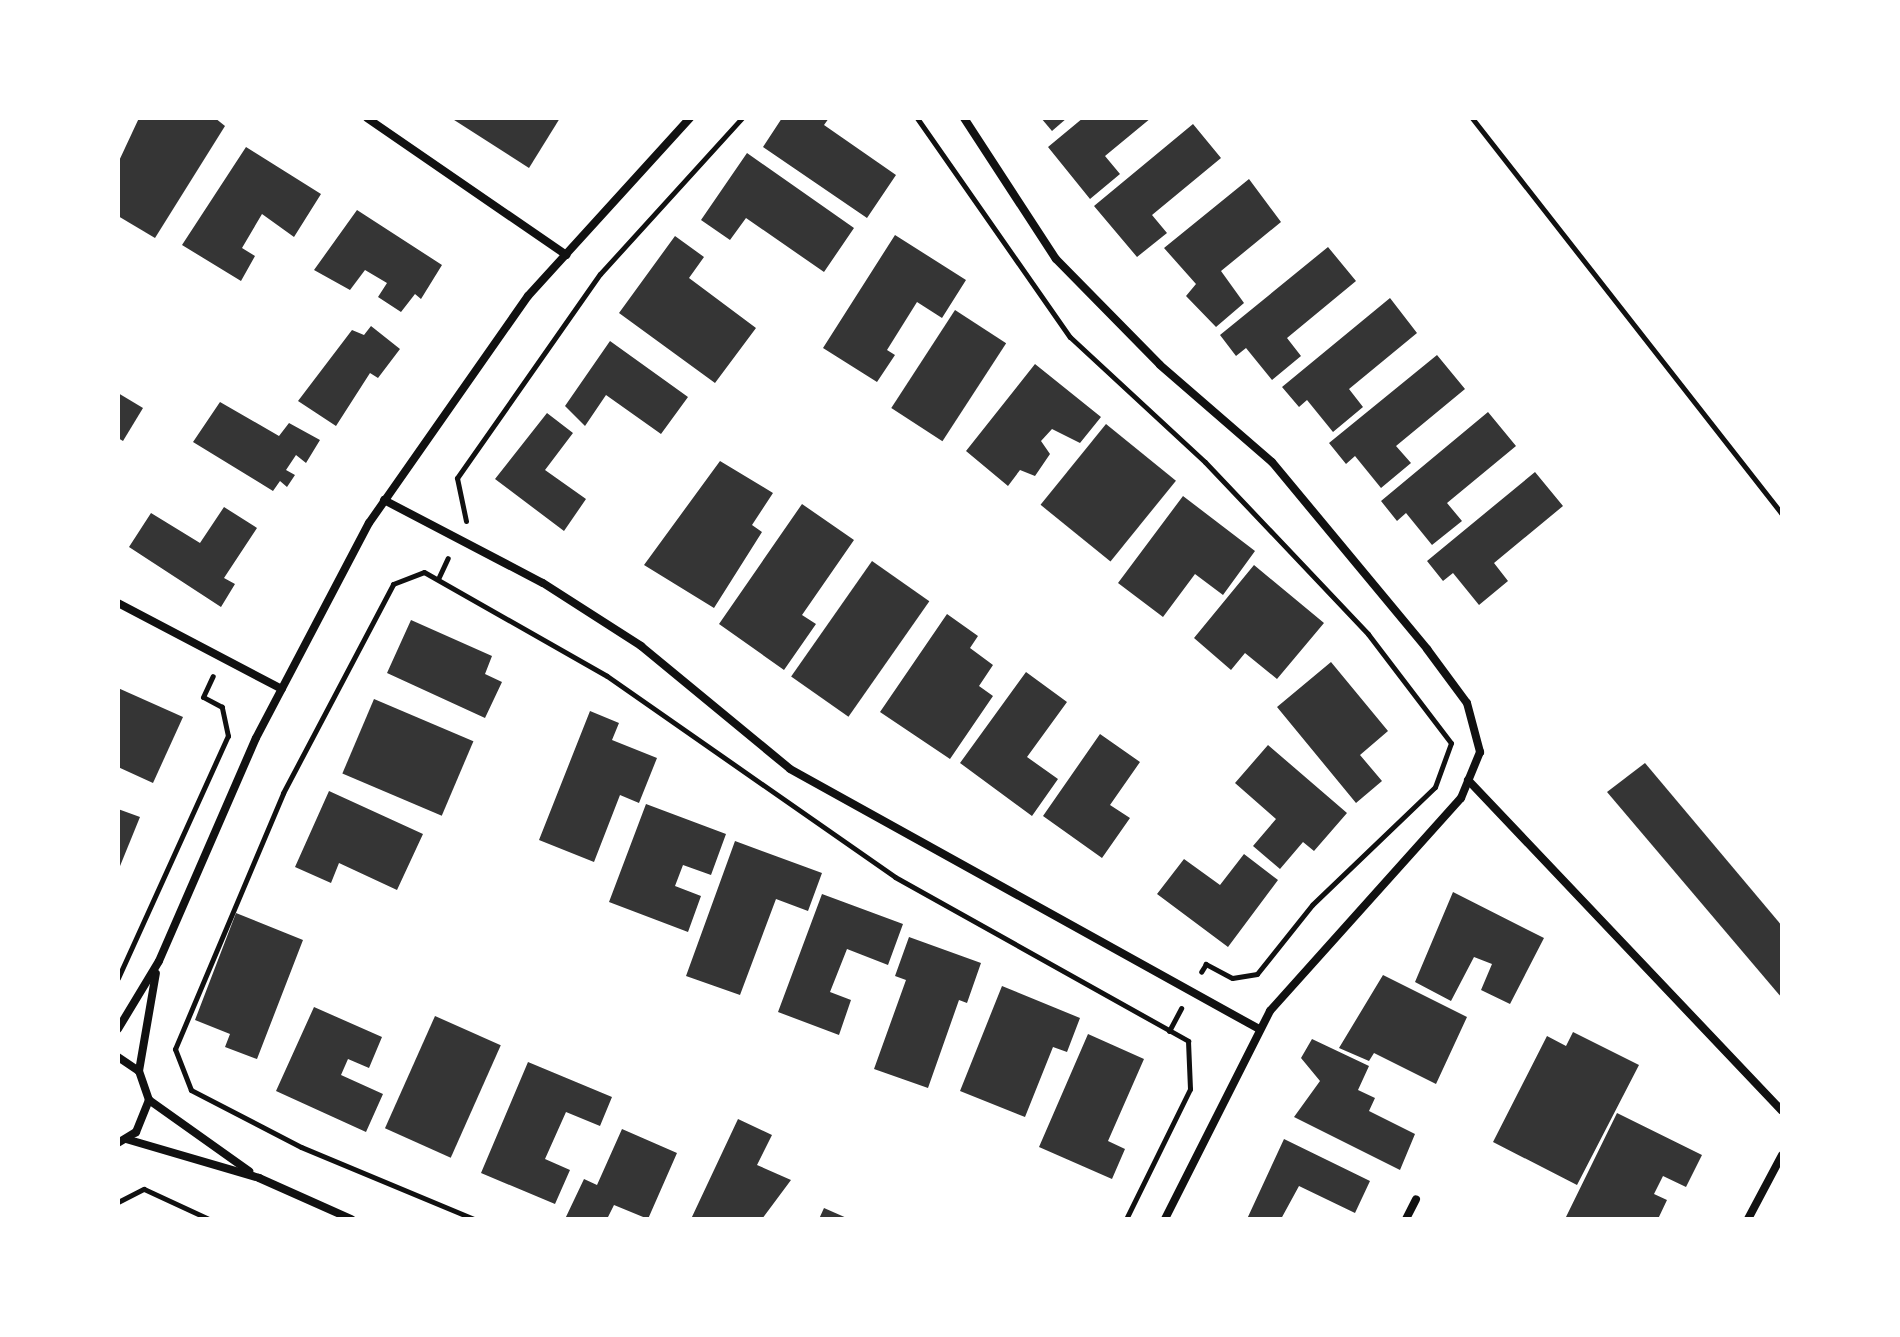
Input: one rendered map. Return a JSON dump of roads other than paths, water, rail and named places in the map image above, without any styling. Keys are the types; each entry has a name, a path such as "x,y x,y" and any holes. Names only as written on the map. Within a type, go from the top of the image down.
{"street":[{"path":"367,118 566,255"},
{"path":"118,1029 159,961 282,689 384,500 528,296 690,118"},
{"path":"964,118 1056,259 1160,365 1272,462 1427,649 1467,703 1480,752 1461,798 1259,1029 1165,1219"},
{"path":"384,500 457,538 641,646 790,769 1259,1029"},
{"path":"118,603 282,689"},
{"path":"1468,780 1782,1111"},
{"path":"159,961 139,1071 149,1100 259,1178"},
{"path":"118,1057 139,1071"},
{"path":"149,1100 122,1141 259,1178 351,1219"},
{"path":"1748,1219 1782,1155"},
{"path":"1406,1219 1416,1199"}]}
